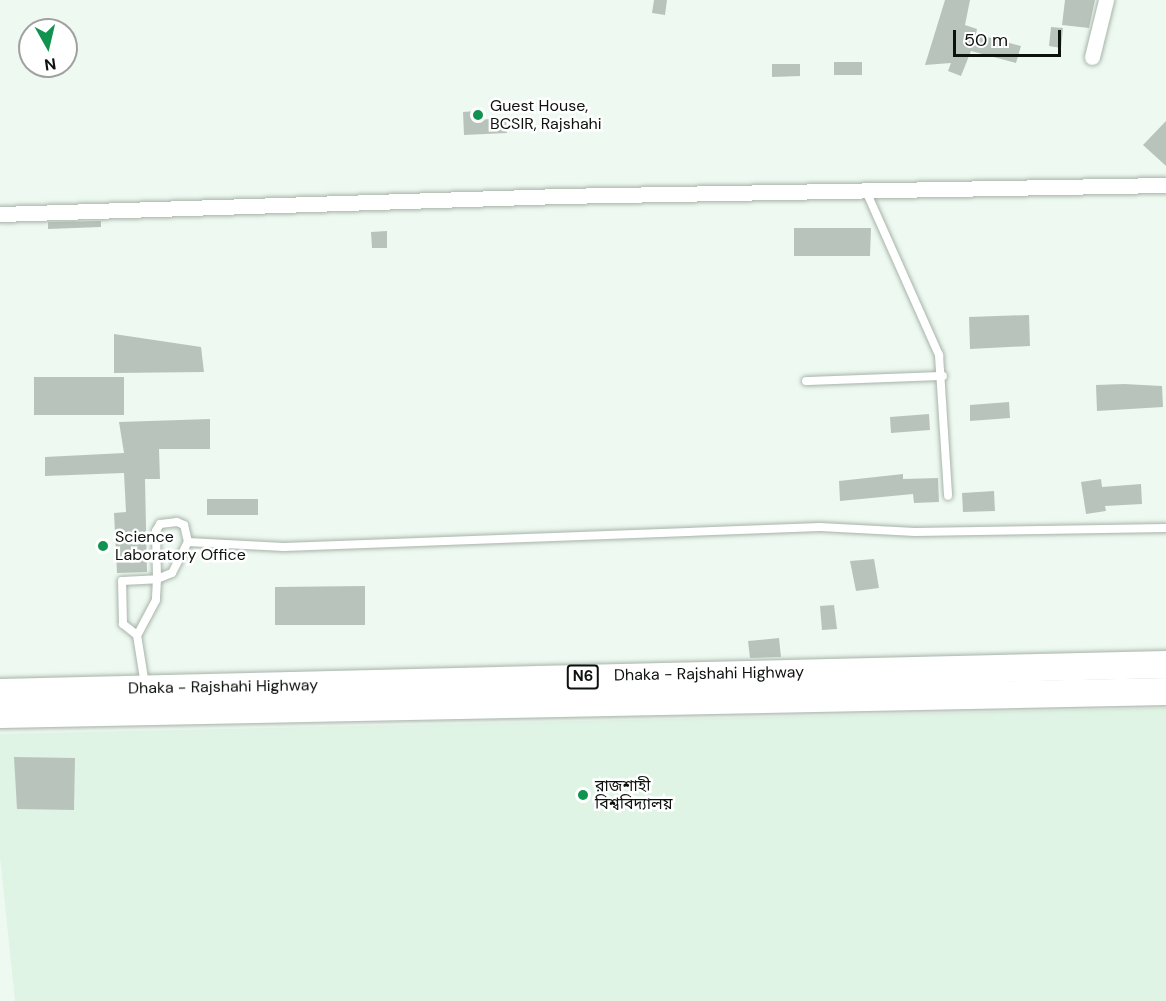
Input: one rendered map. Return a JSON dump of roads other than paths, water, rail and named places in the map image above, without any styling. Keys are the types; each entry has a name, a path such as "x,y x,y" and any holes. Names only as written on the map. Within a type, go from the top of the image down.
{"highway":[{"name":"Dhaka - Rajshahi Highway","path":"0,692 1166,664"},
{"name":"Dhaka - Rajshahi Highway","path":"0,714 1166,691"}],"street":[{"path":"1092,57 1106,0"},
{"path":"0,214 1166,185"}],"lane":[{"path":"866,191 939,356 943,376 948,496"},
{"path":"806,381 943,376"},
{"path":"137,635 123,624 122,581 157,579 172,573 188,542 184,525 160,524 157,579 156,600 137,635 145,688"},
{"path":"188,542 284,547 820,527 915,532 1166,528"}],"place":[{"name":"Guest House, BCSIR, Rajshahi","path":"478,115"},
{"name":"Science Laboratory Office","path":"103,546"},
{"name":"রাজশাহী বিশ্ববিদ্যালয়","path":"583,795"}]}
